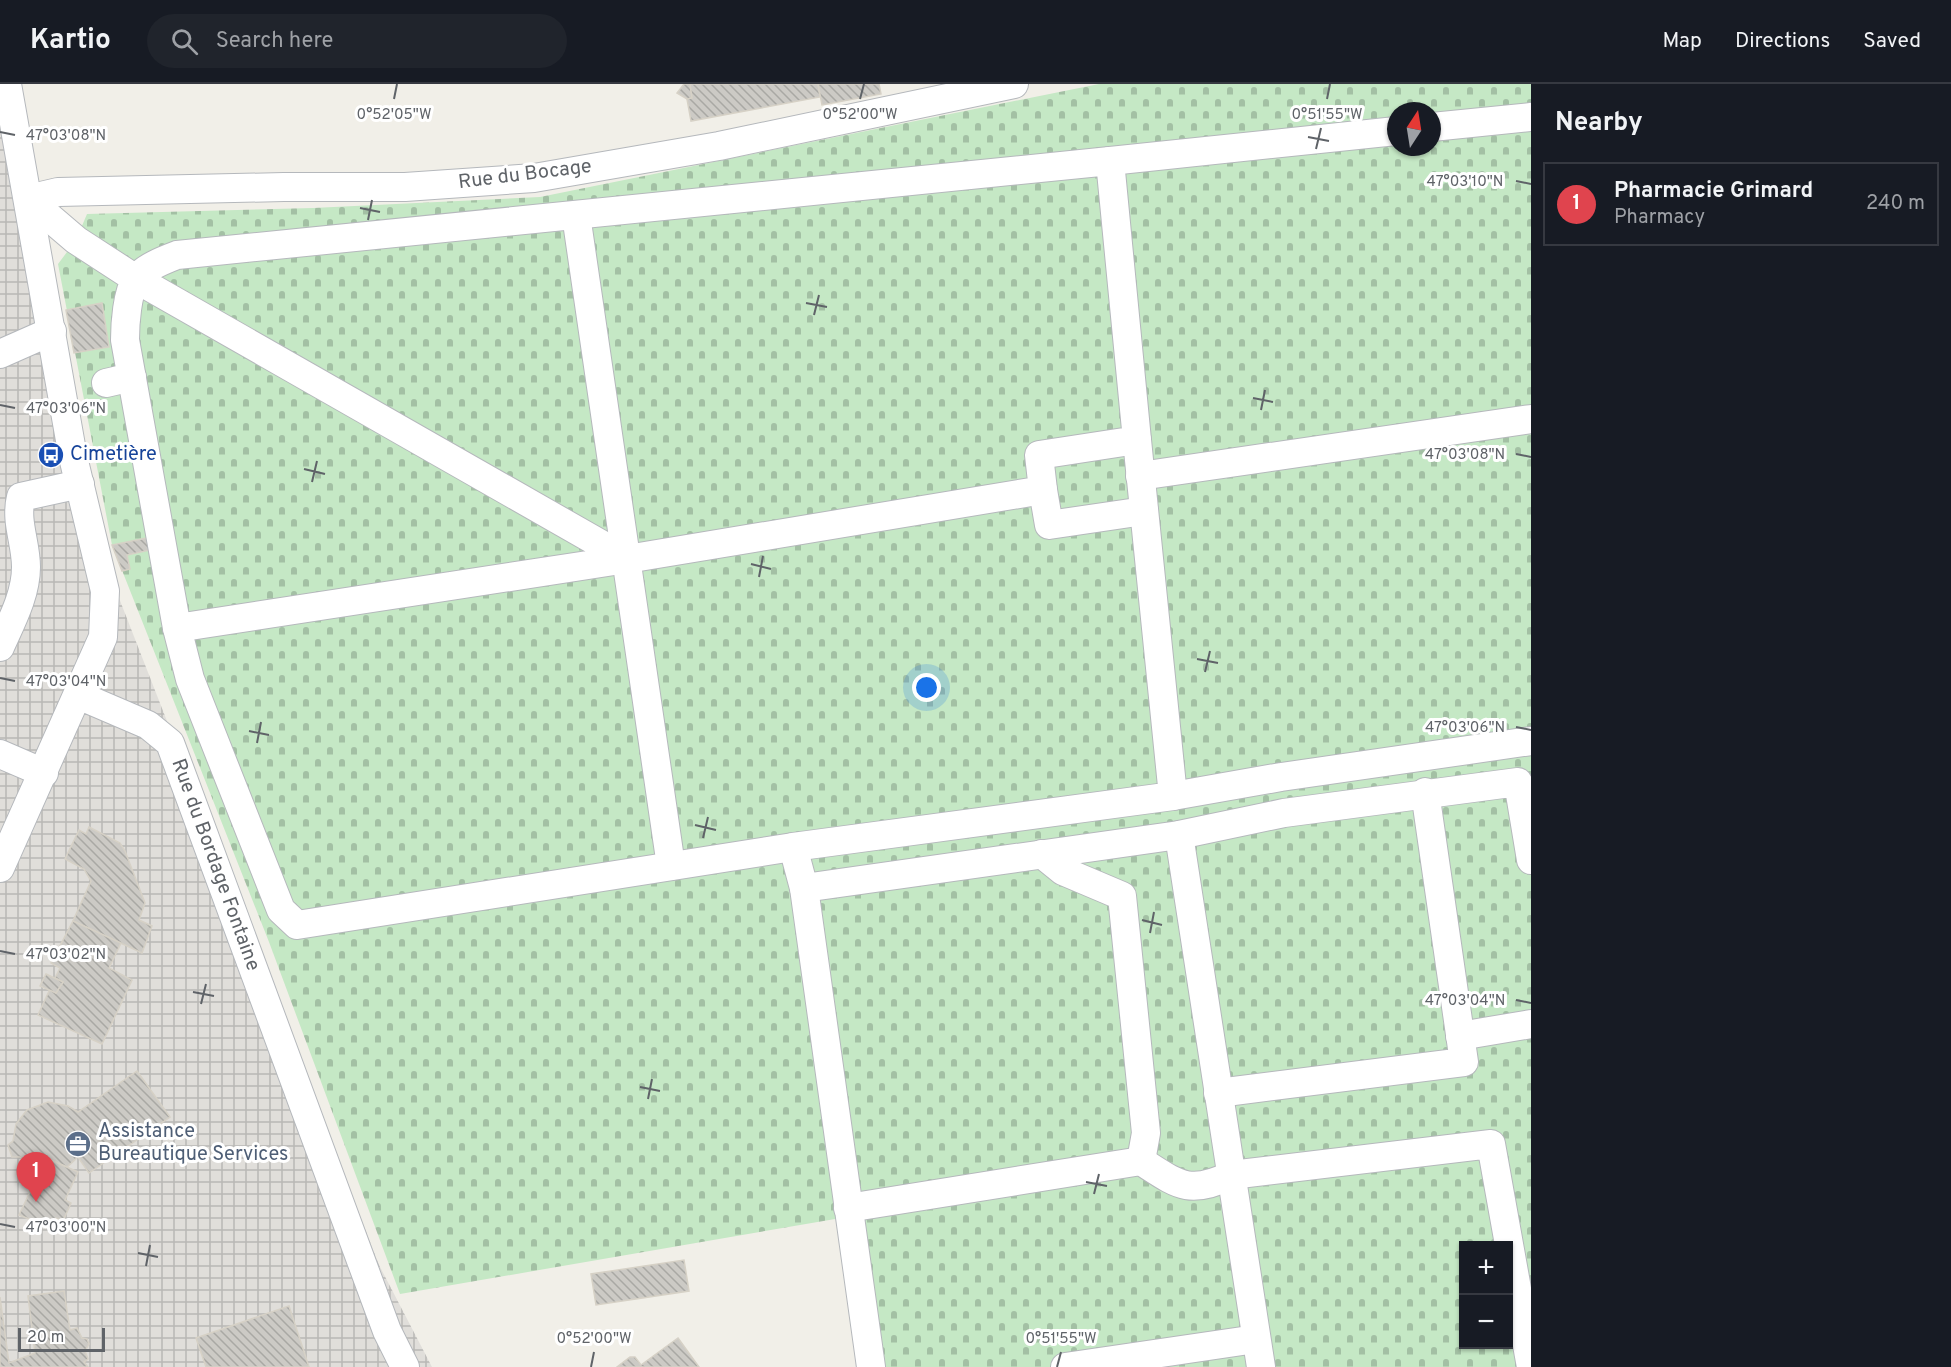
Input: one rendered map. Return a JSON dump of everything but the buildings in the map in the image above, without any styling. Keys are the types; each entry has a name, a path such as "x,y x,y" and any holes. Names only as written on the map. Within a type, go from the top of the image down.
{"street":[{"path":"0,868 103,637 106,614 105,591 80,484 7,84"},
{"name":"Rue du Bocage","path":"28,200 58,192 405,187 534,178 719,146 1011,84"},
{"path":"1441,126 1531,117"},
{"path":"1387,132 177,255 157,263 136,279 126,318 119,380 189,679 281,910 297,925 793,847 1173,796 1281,777 1531,741"},
{"path":"1110,161 1173,796"},
{"path":"28,200 76,240 136,279 627,559"},
{"path":"576,215 672,866"},
{"path":"0,354 52,330"},
{"path":"1140,476 1531,419"},
{"path":"1137,440 1039,455 1048,525 1144,511"},
{"path":"0,647 22,596 25,576 26,566 17,513 21,497 80,484"},
{"path":"177,628 627,559 1043,490"},
{"name":"Rue du Bordage Fontaine","path":"78,695 148,725 170,743 387,1331 405,1367"},
{"path":"0,754 44,772"},
{"path":"1281,777 1284,813"},
{"path":"804,888 1179,835 1284,813 1425,792 1518,782 1531,860"},
{"path":"1218,1093 1464,1062 1425,792"},
{"path":"1065,1367 1258,1353 1179,835"},
{"path":"793,847 804,888 871,1367"},
{"path":"1042,855 1063,871 1122,896 1146,1133 1141,1161"},
{"path":"1460,1036 1531,1024"},
{"path":"848,1208 1141,1161 1178,1185 1210,1186 1231,1175 1491,1144 1531,1367"}],"shaded area":[{"path":"0,84 46,274 119,598 379,1265 432,1367 0,1367"}],"green space":[{"path":"1099,84 1531,84 1531,1367 868,1367 841,1218 400,1294 269,942 112,545 58,264 76,240 87,214 313,208 540,197"}],"place":[{"name":"Cimetière","path":"51,455"},
{"name":"Assistance Bureautique Services","path":"78,1144"},
{"name":"Pharmacie Grimard","path":"36,1202"}]}
